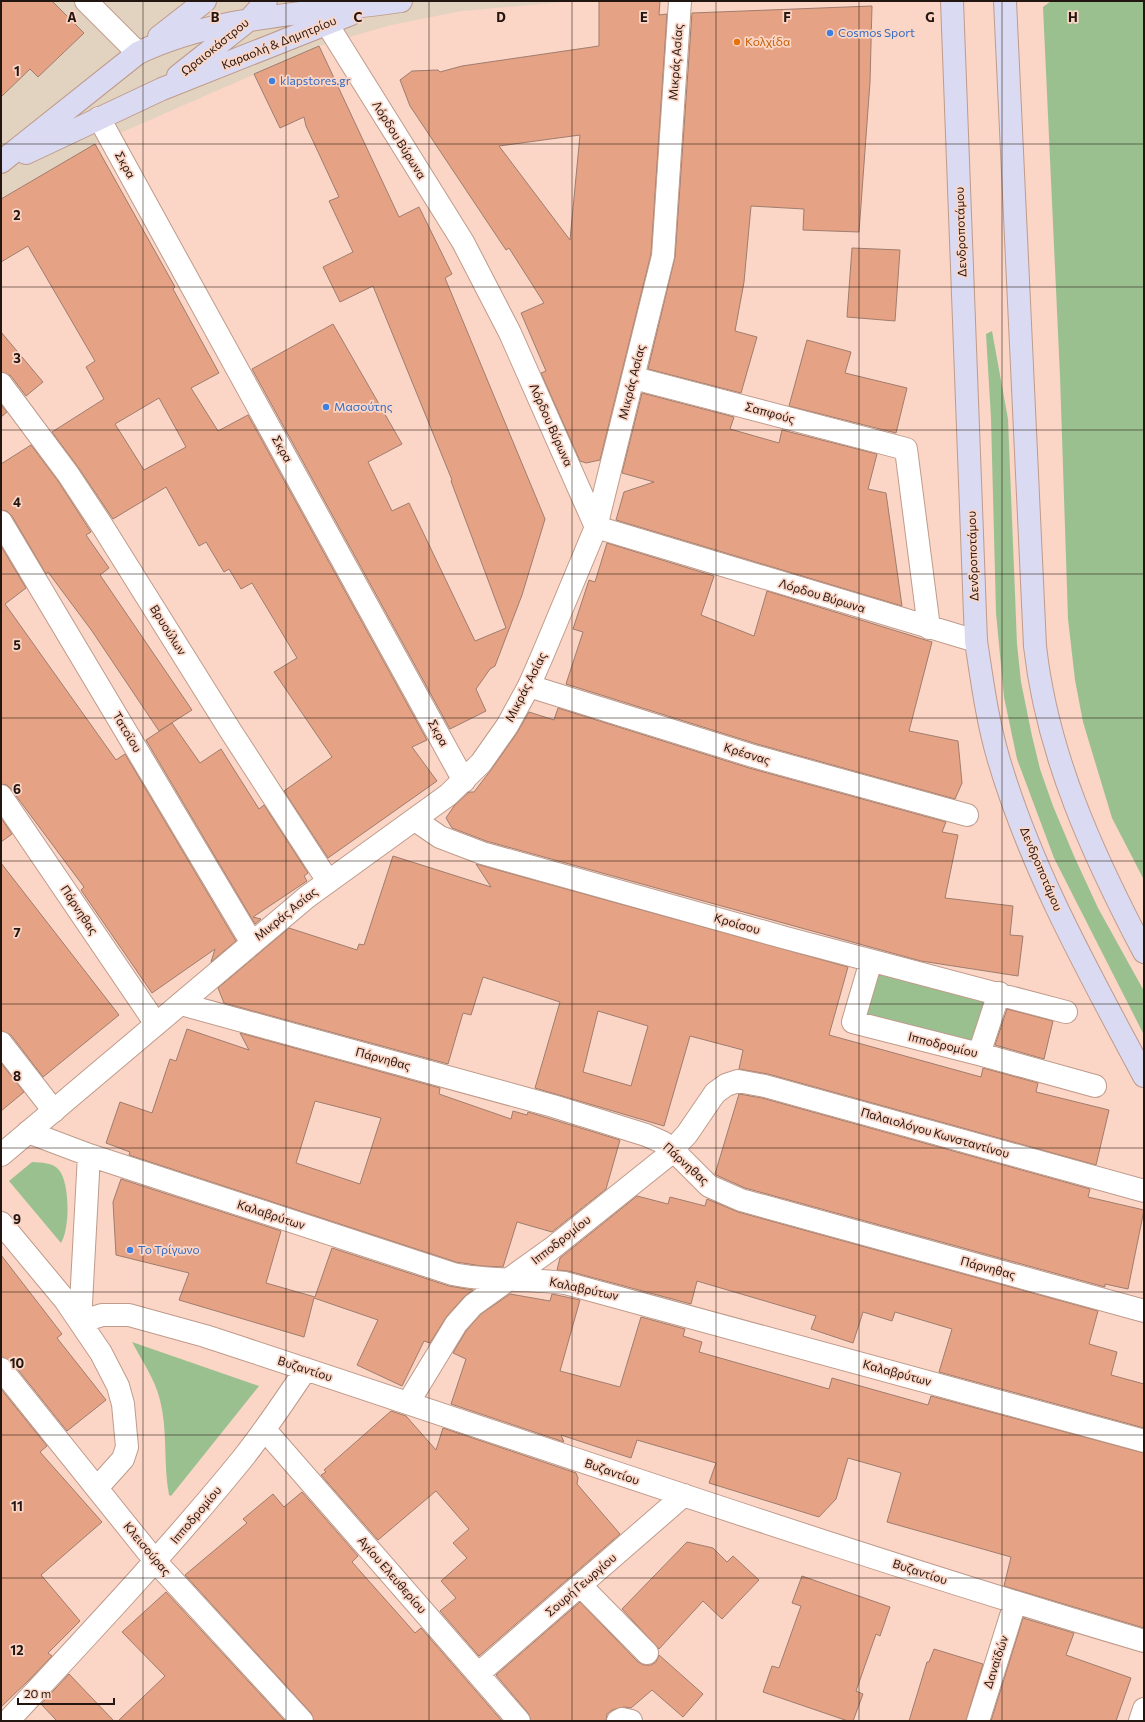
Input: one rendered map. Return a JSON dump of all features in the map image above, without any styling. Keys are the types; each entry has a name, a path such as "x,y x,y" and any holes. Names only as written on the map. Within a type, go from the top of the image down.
{"main road":[{"path":"138,53 205,1"},
{"name":"Ωραιοκάστρου","path":"162,90 250,19 266,1"},
{"path":"370,3 401,1"},
{"name":"Δενδροποτάμου","path":"952,1 976,641 985,699 992,734 1006,783 1023,828 1054,901 1144,1076"},
{"path":"1005,1 1034,630 1039,680 1051,734 1076,807 1108,882 1144,952"},
{"name":"Καραολή & Δημητρίου","path":"1,162 138,53 181,35 250,19 370,3"},
{"name":"Καραολή & Δημητρίου","path":"1,165 99,118 162,90 327,24 370,3"}],"street":[{"path":"86,1 138,53"},
{"name":"Μικράς Ασίας","path":"1,1155 252,943 328,881 415,820 464,781 481,763 497,741 529,686 596,527 634,378 663,256 680,1"},
{"name":"Λόρδου Βύρωνα","path":"327,24 463,242 510,333 596,527 976,641"},
{"name":"Σκρα","path":"99,118 464,781"},
{"name":"Σαπφούς","path":"634,378 906,449 929,628"},
{"name":"Βρυούλων","path":"1,384 68,474 103,527 230,730 328,881"},
{"name":"Τατοϊου","path":"1,522 252,943"},
{"name":"Κρέσνας","path":"529,686 754,756 967,814"},
{"name":"Πάρνηθας","path":"1,796 156,1024"},
{"name":"Κροίσου","path":"415,820 440,837 482,853 871,961 999,993 1066,1012"},
{"name":"Ιπποδρομίου","path":"871,961 853,1022 980,1054 1095,1086"},
{"path":"980,1054 999,993"},
{"name":"Πάρνηθας","path":"181,1004 553,1106 646,1135 673,1150 704,1182 729,1196 1144,1311"},
{"path":"1,1043 54,1111"},
{"name":"Παλαιολόγου Κωνσταντίνου","path":"726,1085 738,1081 765,1086 1144,1191"},
{"name":"Ιπποδρομίου","path":"408,1403 434,1358 460,1318 483,1297 562,1240 673,1150 687,1134 710,1098 726,1085"},
{"name":"Καλαβρύτων","path":"28,1132 89,1156 453,1274 471,1278 507,1281 548,1280 612,1295 1144,1441"},
{"path":"80,1322 89,1156"},
{"path":"1,1223 65,1300 113,1373 123,1404 127,1433 125,1454 97,1488"},
{"name":"Βυζαντίου","path":"80,1322 102,1315 129,1315 205,1336 1015,1603 1144,1641"},
{"name":"Κλεισούρας","path":"1,1369 156,1562 302,1721"},
{"name":"Ιπποδρομίου","path":"8,1721 156,1562 265,1430 306,1369"},
{"name":"Αγίου Ελευθερίου","path":"265,1430 520,1721"},
{"name":"Σουρή Γεωργίου","path":"478,1674 684,1495"},
{"path":"580,1585 647,1653"},
{"name":"Δαναϊδών","path":"978,1721 1015,1603"},
{"path":"1140,1721 1144,1709"},
{"path":"618,1721 622,1719 631,1721"}],"shaded area":[{"path":"52,1 575,1 461,11 391,25 319,46 95,144 1,198 1,97 30,69 38,77 83,34"}],"green space":[{"path":"1051,1 1144,1 1144,880 1112,818 1083,722 1075,680 1068,619 1060,376 1043,7"},
{"path":"992,331 1008,419 1017,644 1021,682 1032,736 1040,769 1053,806 1074,856 1098,908 1144,991 1144,1035 1054,858 1017,759 1004,697 996,613 991,418 986,334"},
{"path":"871,961 999,993 979,1054 853,1022"},
{"path":"32,1162 47,1163 54,1166 63,1176 68,1206 66,1228 61,1243 9,1181"},
{"path":"132,1342 259,1386 171,1496 169,1495 167,1483 164,1424 158,1392 152,1377"}],"building":[{"path":"1,1 52,1 84,33 38,77 30,69 1,97"},
{"path":"599,1 660,1 659,15 667,14 651,254 600,460 586,463 580,461 541,373 546,371 521,313 544,303 509,248 506,250 410,106 400,80 412,71 438,70 440,72 462,66 599,46","holes":["580,135 570,240 499,146"]},
{"path":"872,6 870,82 859,232 803,230 804,209 751,206 744,282 735,331 757,337 741,393 648,369 675,257 692,13"},
{"path":"319,46 399,217 419,207 452,274 445,278 545,519 522,595 495,666 490,669 476,689 486,711 450,729 252,369 333,324 402,444 368,462 392,511 409,503 475,641 506,628 451,481 452,480 373,286 340,302 323,267 353,252 329,201 339,197 306,126 304,117 280,128 254,74"},
{"path":"95,144 175,287 173,289 219,373 191,388 218,431 248,415 427,740 412,747 437,781 328,858 284,791 332,757 274,672 297,658 252,583 241,589 229,569 224,572 206,542 199,546 166,487 113,519 52,432 104,399 86,367 95,361 28,246 1,262 1,199","holes":["159,398 186,447 144,470 115,424"]},
{"path":"852,248 900,250 895,321 847,317"},
{"path":"1,332 43,382 26,396 11,376 1,372"},
{"path":"807,340 851,352 845,373 907,388 896,433 789,406"},
{"path":"642,393 734,417 730,429 779,443 782,430 877,454 868,489 886,493 902,606 616,520 624,492 654,482 622,473"},
{"path":"1,405 7,412 1,417"},
{"path":"31,445 58,481 91,532 86,535 109,568 100,575 192,710 159,731 92,631 48,572 46,574 12,516 7,511 1,510 1,464"},
{"path":"607,543 714,576 701,615 754,636 767,591 932,642 909,731 958,741 962,783 955,799 757,744 566,684 583,632 573,629 589,580 595,582"},
{"path":"1,546 26,588 5,604 116,760 125,754 236,941 211,962 215,949 152,993 81,890 84,887 11,789 7,785 1,784"},
{"path":"558,708 749,768 946,822 942,832 958,835 945,898 1013,906 1010,935 1023,936 1018,976 921,961 486,841 452,828 446,818 454,806 469,792 474,792 517,733 529,712 554,720"},
{"path":"172,723 200,763 221,749 259,809 264,805 308,873 304,876 307,881 253,917 261,919 255,924 146,740"},
{"path":"1,818 12,834 1,842"},
{"path":"393,856 491,887 476,864 848,967 829,1035 981,1077 983,1068 1038,1083 1036,1092 1109,1110 1096,1165 768,1074 739,1069 743,1050 690,1036 664,1126 535,1088 560,1002 483,977 471,1015 463,1013 448,1064 224,1003 218,988 289,928 357,950 359,944 364,945","holes":["598,1011 648,1026 631,1086 583,1072"]},
{"path":"1,863 119,1015 43,1077 11,1035 1,1031"},
{"path":"1007,1009 1053,1021 1044,1059 995,1045"},
{"path":"187,1029 249,1050 240,1033 440,1088 439,1094 511,1119 513,1111 527,1115 528,1112 620,1140 606,1189 552,1232 517,1222 503,1267 482,1266 456,1262 129,1155 130,1152 106,1143 120,1102 152,1113 170,1059 176,1061","holes":["315,1101 381,1118 360,1184 296,1163"]},
{"path":"1,1063 24,1092 1,1111"},
{"path":"739,1094 762,1098 1090,1189 1088,1197 1144,1210 1128,1289 1105,1284 1105,1287 745,1188 716,1175 715,1174"},
{"path":"121,1179 281,1231 266,1283 315,1297 332,1248 449,1286 473,1290 464,1297 447,1316 430,1343 424,1341 402,1386 357,1365 378,1320 314,1298 304,1337 179,1300 189,1273 116,1255 113,1202"},
{"path":"637,1196 668,1204 670,1197 705,1206 707,1199 738,1212 1098,1311 1089,1344 1117,1352 1111,1375 1144,1384 1144,1428 939,1372 952,1329 895,1312 892,1321 863,1312 853,1343 811,1329 816,1316 697,1281 691,1304 568,1271 557,1270 560,1258"},
{"path":"1,1255 62,1334 57,1338 106,1400 67,1431 11,1361 1,1357"},
{"path":"510,1294 550,1301 552,1294 580,1300 560,1371 620,1387 641,1317 685,1329 683,1336 702,1342 699,1352 829,1389 832,1378 928,1405 931,1396 1144,1453 1144,1628 1004,1586 1011,1557 887,1522 901,1473 848,1458 836,1499 819,1517 709,1483 716,1463 637,1440 631,1458 561,1435 564,1442 451,1404 466,1359 453,1353 466,1331 481,1314"},
{"path":"1,1389 47,1446 40,1452 102,1522 41,1575 80,1621 48,1653 52,1656 1,1707"},
{"path":"391,1411 406,1416 436,1450 443,1428 576,1473 578,1478 577,1484 620,1534 479,1656 440,1611 456,1598 441,1581 467,1558 453,1543 469,1529 436,1491 378,1540 321,1475 326,1472 324,1470"},
{"path":"302,1492 358,1556 352,1562 415,1633 421,1628 502,1721 314,1721 311,1713 185,1575 247,1523 243,1519 273,1494 284,1507"},
{"path":"687,1542 713,1548 727,1562 733,1556 759,1580 722,1619 703,1601 659,1649 622,1609"},
{"path":"802,1576 890,1607 880,1636 876,1634 856,1691 863,1694 853,1721 848,1721 763,1692 772,1666 779,1668 801,1606 792,1603"},
{"path":"166,1592 285,1721 118,1721 165,1676 122,1632"},
{"path":"580,1602 638,1662 644,1665 651,1665 656,1662 659,1655 703,1694 683,1717 652,1690 631,1708 624,1707 612,1710 607,1714 606,1721 531,1721 528,1713 496,1675"},
{"path":"1023,1618 1074,1633 1066,1655 1131,1678 1116,1721 991,1721"},
{"path":"934,1649 983,1664 966,1721 909,1721 927,1662 929,1662"},
{"path":"69,1674 114,1721 57,1721 41,1704"}],"place":[{"name":"Cosmos Sport","path":"830,33"},
{"name":"Κολχίδα","path":"737,42"},
{"name":"klapstores.gr","path":"272,81"},
{"name":"Μασούτης","path":"326,407"},
{"name":"Το Τρίγωνο","path":"130,1250"}]}
